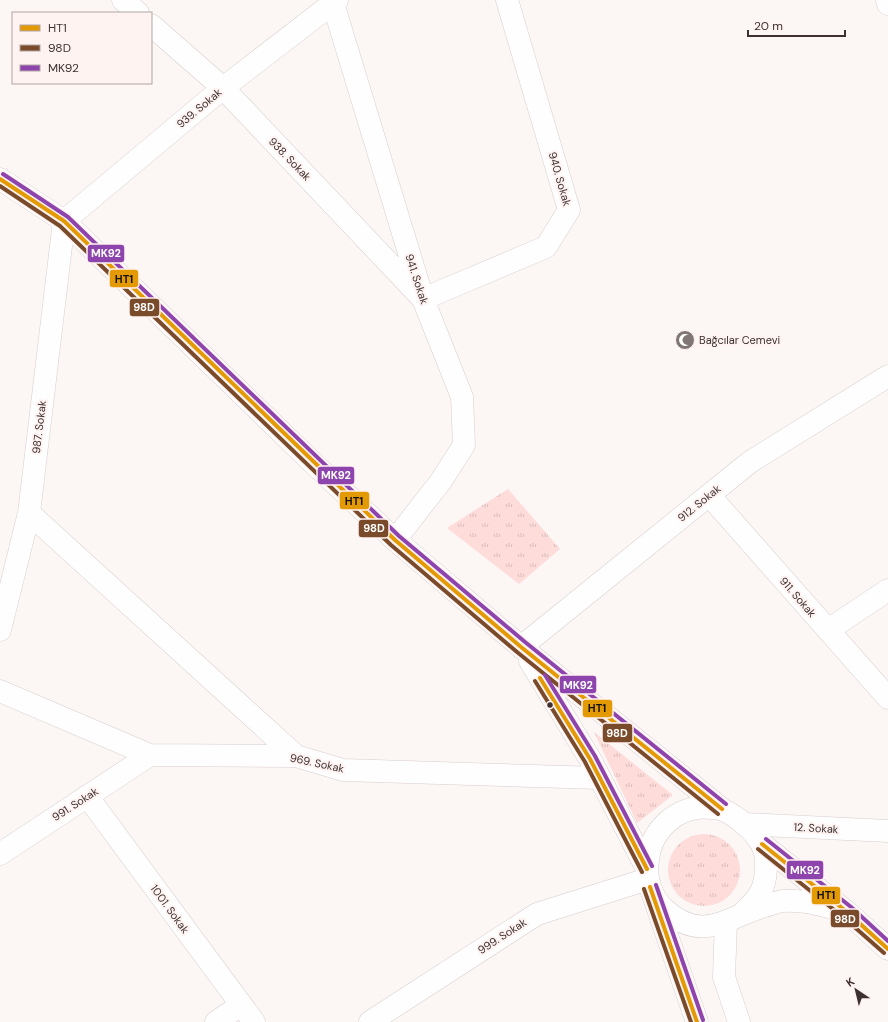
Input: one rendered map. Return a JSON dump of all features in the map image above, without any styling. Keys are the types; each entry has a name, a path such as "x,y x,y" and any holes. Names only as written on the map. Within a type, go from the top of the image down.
{"street":[{"path":"123,0 137,12"},
{"name":"940. Sokak","path":"423,299 546,247 569,210 507,0"},
{"path":"887,0 888,4"},
{"name":"941. Sokak","path":"334,1 423,299 462,397 464,445 441,481 395,540"},
{"name":"939. Sokak","path":"64,221 223,88 334,1"},
{"name":"938. Sokak","path":"152,26 223,88 423,299"},
{"path":"0,179 64,221 310,460 395,540 521,646 722,809 744,824 762,844 847,912 888,949"},
{"name":"987. Sokak","path":"0,630 29,513 64,221"},
{"name":"912. Sokak","path":"521,646 750,462 888,376"},
{"name":"911. Sokak","path":"709,495 888,698"},
{"path":"29,513 296,756"},
{"path":"828,630 888,590"},
{"path":"521,646 590,759 648,878 659,905 674,918 693,926 712,927 780,901 808,900 847,912"},
{"name":"969. Sokak","path":"0,691 150,755 296,756 343,770 599,778"},
{"name":"991. Sokak","path":"0,854 150,755"},
{"name":"1001. Sokak","path":"87,796 254,1022"},
{"path":"697,1022 648,878 649,850 657,833 671,819 693,809 704,807 722,809"},
{"name":"12. Sokak","path":"744,824 888,831"},
{"path":"739,1022 724,977 734,918 760,895 766,878 766,863 762,844"},
{"name":"999. Sokak","path":"370,1022 537,914 648,878"},
{"path":"216,1022 241,1005"}],"green space":[{"path":"508,489 560,549 519,584 447,528"},
{"path":"594,732 673,795 637,823"},
{"path":"704,834 724,840 734,850 740,870 734,890 724,900 704,906 684,900 674,890 668,870 674,850 684,840"}],"transit line":[{"name":"MK92","path":"3,174 68,217 399,536 525,642 726,804"},
{"name":"HT1","path":"0,179 64,221 395,540 521,647 722,809"},
{"name":"98D","path":"0,186 60,226 391,545 517,652 718,814"},
{"name":"MK92","path":"545,675 595,756 652,866"},
{"name":"HT1","path":"540,678 590,759 647,869"},
{"name":"98D","path":"535,681 585,762 642,872"},
{"name":"MK92","path":"766,839 851,907 888,941"},
{"name":"HT1","path":"762,844 847,912 888,949"},
{"name":"98D","path":"758,849 843,917 884,953"},
{"name":"MK92","path":"656,885 703,1020"},
{"name":"HT1","path":"650,887 697,1022"},
{"name":"98D","path":"644,889 691,1022"}],"place":[{"name":"Bağcılar Cemevi","path":"685,340"}]}
